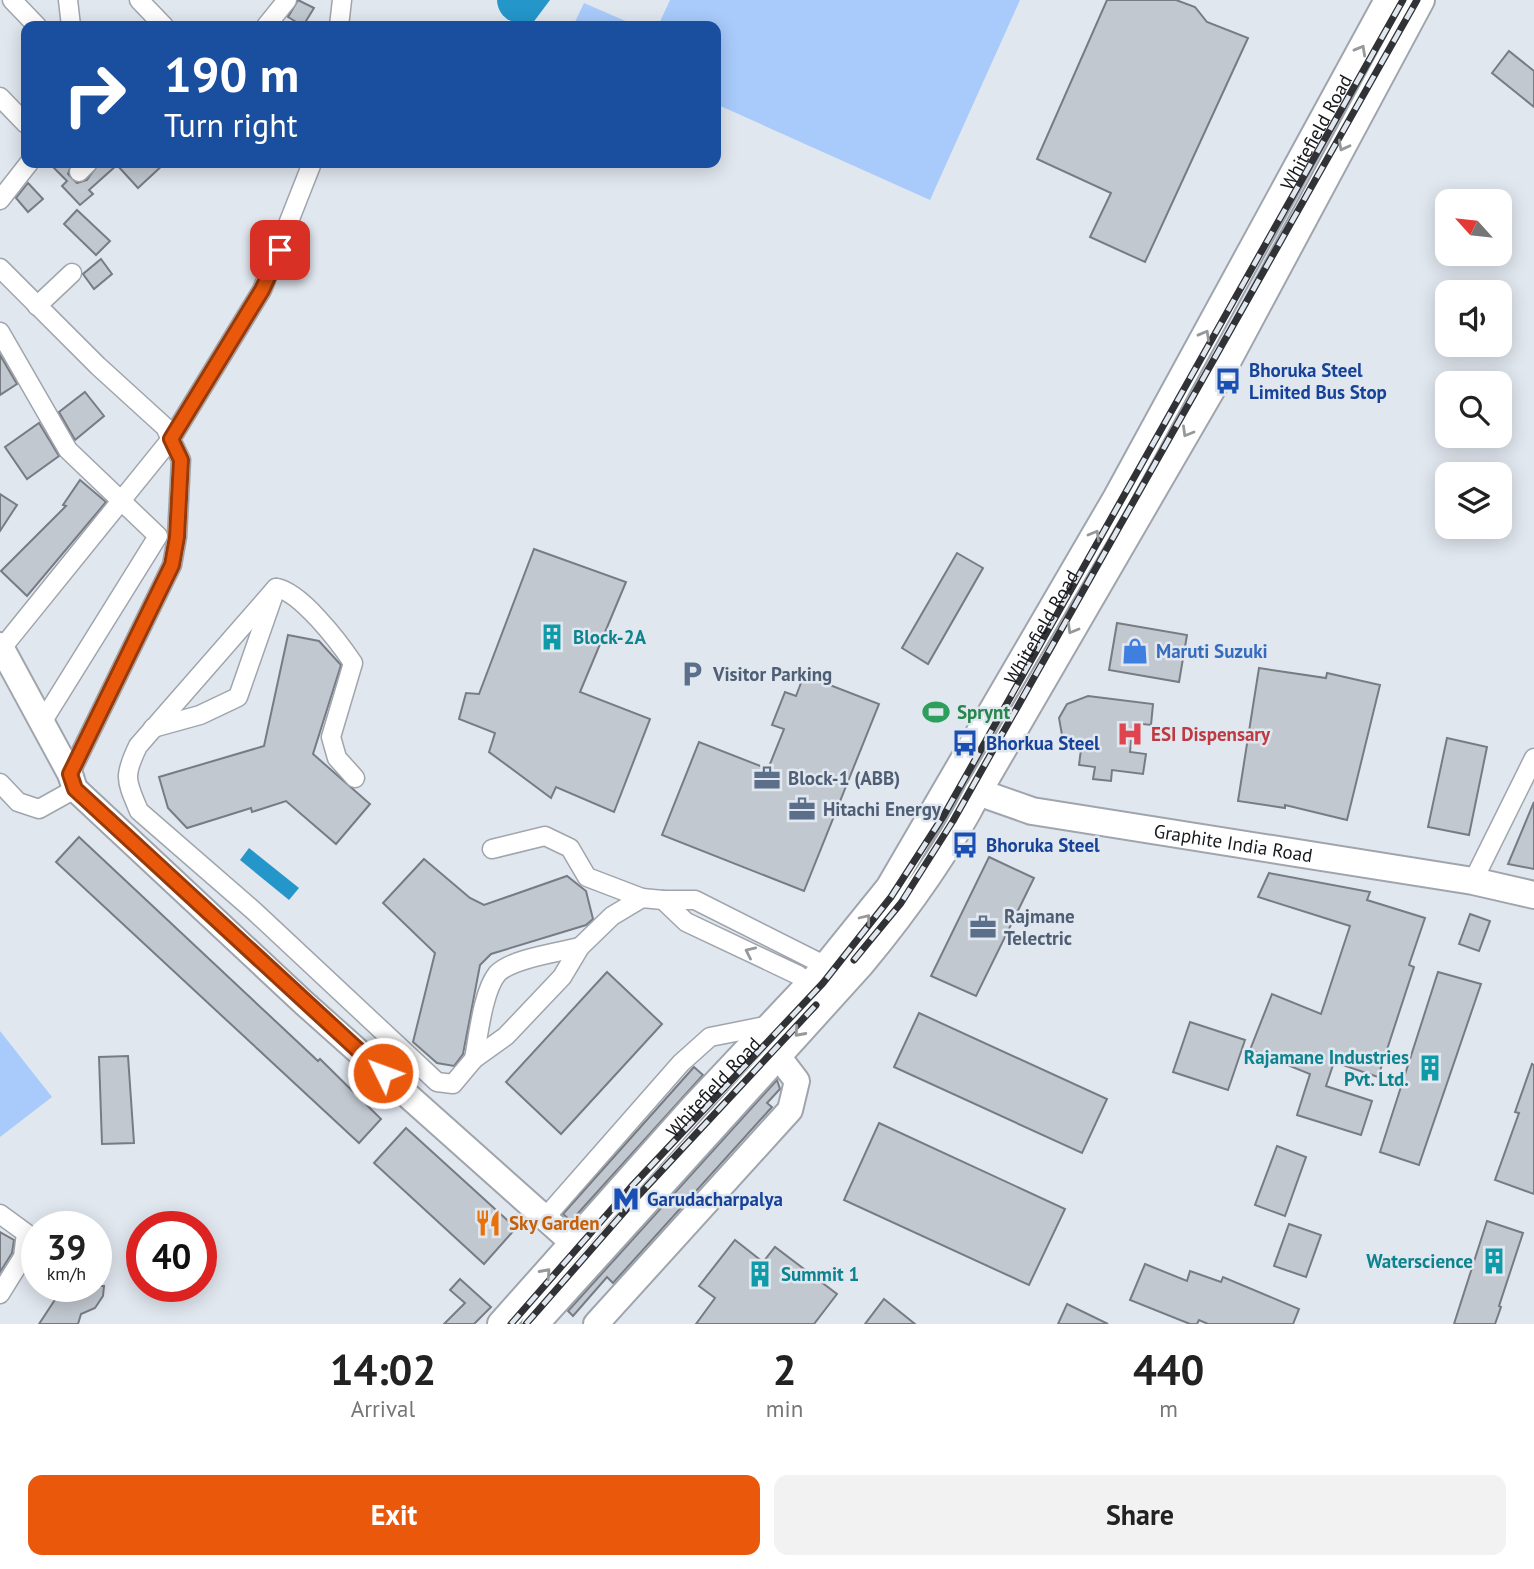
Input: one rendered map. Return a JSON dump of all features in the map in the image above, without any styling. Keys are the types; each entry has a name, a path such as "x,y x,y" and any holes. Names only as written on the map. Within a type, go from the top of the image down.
{"main road":[{"name":"Whitefield Road","path":"534,1324 883,939 908,881 1388,0"},
{"name":"Whitefield Road","path":"501,1324 866,919 958,832 978,792 1220,375 1421,0"},
{"name":"Graphite India Road","path":"978,792 1032,811 1473,881 1534,895"}],"street":[{"path":"12,0 32,21"},
{"path":"68,0 70,21"},
{"path":"139,0 159,21"},
{"path":"270,21 287,0"},
{"path":"340,21 342,0"},
{"path":"0,97 21,119"},
{"path":"0,200 25,168"},
{"path":"310,168 262,290 171,439 1,647 72,781 304,1003 573,1243"},
{"path":"0,268 165,427 181,460 177,537 172,565 72,781 39,809 18,802 0,783"},
{"path":"37,306 72,273"},
{"path":"0,332 68,450 158,536 41,724"},
{"path":"152,728 200,715 238,697 276,588"},
{"path":"276,588 138,746 126,771 139,811 254,911 437,1082 453,1084 474,1059 506,1036 562,977 580,947 612,916 642,898"},
{"path":"276,588 292,593 353,663 331,737 337,758 355,778"},
{"path":"1473,881 1534,758"},
{"path":"492,849 545,836 570,848 587,877 642,898 695,900 818,975"},
{"path":"663,900 686,922 798,975 818,975"},
{"path":"474,1059 486,1001 497,974 516,963 580,947"},
{"path":"544,1219 681,1063 710,1037 771,1025"},
{"path":"599,1323 790,1110 797,1081 778,1056"},
{"path":"0,1214 26,1233 23,1257 0,1294"}],"shaded area":[{"path":"497,0 550,0 534,21 508,20 498,7"},
{"path":"670,0 1020,0 930,200 721,106 721,21 660,21"},
{"path":"584,3 625,21 575,21"},
{"path":"249,848 299,888 289,900 240,860"},
{"path":"0,1031 52,1097 0,1137"}],"building":[{"path":"298,0 314,8 306,21 295,21 288,17"},
{"path":"1107,0 1176,0 1195,7 1207,22 1248,38 1145,262 1090,237 1111,193 1037,159"},
{"path":"1509,51 1534,71 1534,107 1492,73"},
{"path":"54,168 70,168 68,174 77,183 87,180 95,168 114,168 89,190 93,194 80,205 62,186 67,181"},
{"path":"120,168 160,168 138,188"},
{"path":"28,183 43,199 28,212 16,198"},
{"path":"77,210 110,241 96,255 64,224"},
{"path":"101,259 112,274 94,289 83,274"},
{"path":"0,355 17,384 0,395"},
{"path":"85,392 104,416 75,440 59,412"},
{"path":"39,423 59,456 27,479 5,447"},
{"path":"80,480 106,502 27,596 1,571 66,506 63,505"},
{"path":"0,494 17,505 0,531"},
{"name":"Block-2A","path":"534,549 626,582 580,692 650,719 614,812 556,787 551,798 489,752 495,733 459,719 466,693 479,694"},
{"path":"957,553 983,568 928,664 902,648"},
{"path":"1117,623 1187,635 1179,682 1109,670"},
{"path":"288,635 319,641 341,665 313,754 370,804 336,844 286,801 252,812 251,808 187,828 168,808 159,777 264,746"},
{"path":"1259,668 1326,678 1327,673 1380,685 1347,820 1285,805 1285,808 1238,801"},
{"name":"Block-1 (ABB)","path":"804,675 879,704 804,891 662,835 699,742 768,769 784,729 772,725 785,692 796,696"},
{"path":"1088,696 1153,704 1151,725 1133,723 1130,752 1146,754 1143,774 1112,770 1111,781 1093,779 1095,767 1079,765 1081,749 1062,735 1059,718 1067,704"},
{"path":"1447,738 1487,747 1469,835 1428,827"},
{"path":"1534,802 1534,869 1508,864"},
{"path":"79,837 318,1061 320,1059 381,1119 359,1143 56,862"},
{"name":"Rajmane Telectric","path":"989,857 1034,878 976,996 931,976"},
{"path":"424,859 470,898 484,905 567,876 586,891 593,919 586,925 491,954 480,965 463,1054 454,1066 437,1063 413,1042 435,953 383,903"},
{"path":"1269,873 1370,892 1367,900 1425,918 1409,965 1414,967 1378,1077 1334,1062 1326,1086 1372,1101 1361,1135 1297,1115 1310,1074 1250,1050 1272,994 1321,1014 1350,926 1258,897"},
{"path":"1470,914 1490,921 1479,951 1459,944"},
{"path":"607,972 662,1024 561,1134 506,1082"},
{"name":"Rajamane Industries Pvt. Ltd.","path":"1438,972 1481,984 1419,1165 1380,1152"},
{"path":"919,1013 1107,1099 1082,1153 894,1067"},
{"path":"1190,1022 1245,1040 1228,1090 1173,1072"},
{"path":"128,1056 134,1143 102,1144 99,1057"},
{"path":"1532,1064 1534,1194 1495,1180 1519,1113 1515,1112"},
{"path":"694,1067 703,1075 571,1221 563,1214"},
{"path":"777,1080 780,1089 767,1103 772,1107 613,1283 607,1277 573,1316 568,1311"},
{"path":"879,1123 1065,1209 1029,1285 844,1200"},
{"path":"406,1128 516,1228 484,1264 374,1163"},
{"path":"1277,1146 1306,1157 1285,1216 1255,1205"},
{"name":"Waterscience","path":"1487,1221 1523,1233 1499,1306 1501,1307 1495,1324 1454,1324"},
{"path":"1289,1224 1321,1235 1306,1277 1274,1266"},
{"path":"0,1232 14,1240 12,1253 0,1272"},
{"name":"Summit 1","path":"735,1240 763,1262 775,1247 837,1294 814,1324 696,1324 715,1298 699,1286"},
{"path":"1145,1264 1187,1281 1190,1271 1221,1282 1223,1277 1299,1309 1293,1324 1208,1324 1199,1320 1197,1324 1190,1324 1130,1300"},
{"path":"460,1279 491,1307 474,1324 444,1324 465,1303 450,1290"},
{"path":"884,1299 915,1324 865,1324"},
{"path":"53,1302 99,1302 95,1308 81,1314 78,1324 39,1324"},
{"path":"1067,1304 1108,1324 1058,1324"}],"railway":[{"path":"511,1324 631,1187 823,983 891,897 944,815 1403,0"},
{"path":"854,960 901,903 953,821 1417,0"},
{"path":"526,1324 639,1195 816,1005"}],"place":[{"name":"Bhoruka Steel Limited Bus Stop","path":"1228,381"},
{"name":"Block-2A","path":"552,637"},
{"name":"Maruti Suzuki","path":"1135,651"},
{"name":"Visitor Parking","path":"692,674"},
{"name":"Sprynt","path":"936,712"},
{"name":"ESI Dispensary","path":"1130,734"},
{"name":"Bhorkua Steel","path":"965,743"},
{"name":"Block-1 (ABB)","path":"767,778"},
{"name":"Hitachi Energy","path":"802,809"},
{"name":"Bhoruka Steel","path":"965,845"},
{"name":"Rajmane Telectric","path":"983,927"},
{"name":"Rajamane Industries Pvt. Ltd.","path":"1430,1068"},
{"name":"Garudacharpalya","path":"626,1199"},
{"name":"Sky Garden","path":"488,1223"},
{"name":"Waterscience","path":"1494,1261"},
{"name":"Summit 1","path":"760,1274"}],"route":[{"path":"280,250 262,290 171,439 181,460 177,537 172,565 70,774 75,789 383,1073"}]}
